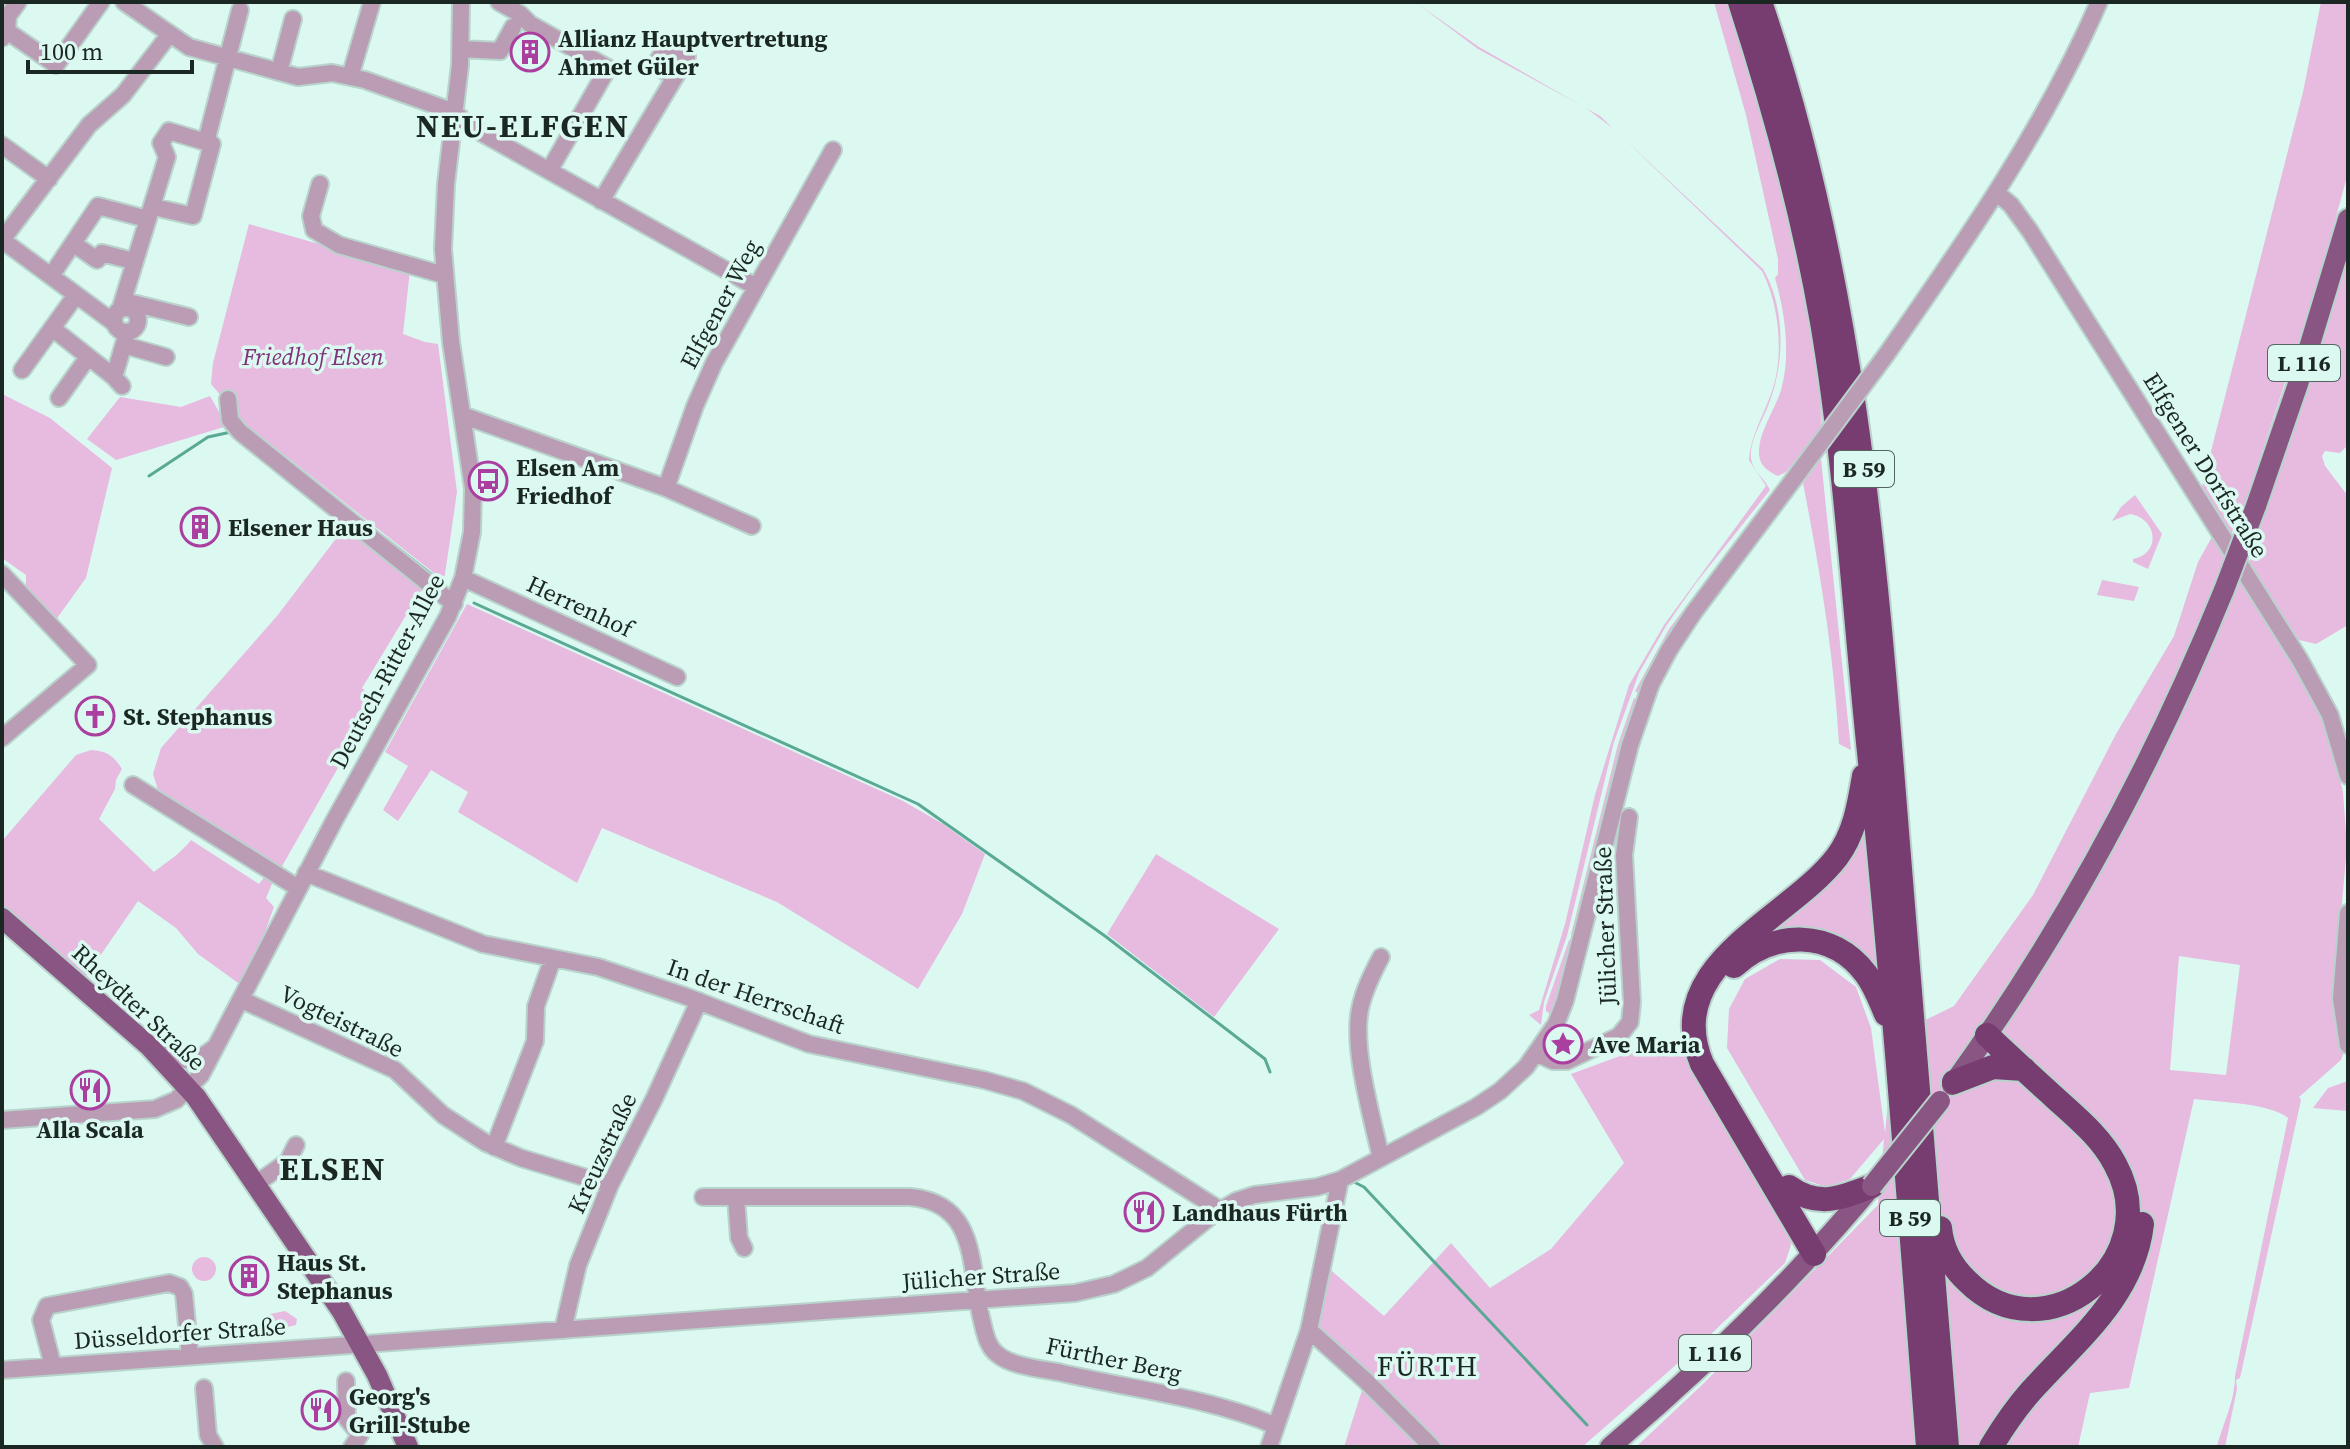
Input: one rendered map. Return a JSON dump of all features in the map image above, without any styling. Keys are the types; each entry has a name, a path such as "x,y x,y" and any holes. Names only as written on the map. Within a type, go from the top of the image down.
{"highway":[{"name":"B 59","path":"1740,2 1783,145 1821,318 1847,511 1879,839 1928,1447"},
{"name":"B 59","path":"1760,2 1796,124 1826,249 1856,414 1880,619 1947,1447"},
{"path":"1819,1248 1702,1064 1696,1041 1696,1012 1707,980 1726,954 1807,890 1838,856 1855,824 1869,750"},
{"path":"1819,1248 1789,1187 1712,1052 1709,1012 1721,981 1741,960 1770,943 1804,939 1825,944 1849,957 1867,975 1895,1035"},
{"path":"1923,1144 1935,1177 1943,1244 1955,1268 1974,1288 2005,1304 2027,1308 2059,1305 2093,1288 2107,1274 2124,1239 2128,1207 2116,1165 2102,1143 2024,1069 1991,1029"},
{"path":"1991,1029 2110,1132 2136,1174 2143,1212 2136,1256 2117,1294 2024,1400 1991,1447"},
{"path":"1947,1092 1993,1067 2024,1069"},
{"path":"1789,1187 1802,1196 1827,1201 1872,1186"}],"main road":[{"name":"L 116","path":"1610,1447 1717,1351 1819,1248 1947,1092 2056,928 2131,793 2187,678 2224,590 2298,384 2348,219"},
{"name":"Rheydter Straße","path":"2,918 149,1046 189,1089 328,1289 361,1345 408,1447"}],"street":[{"path":"18,2 8,16 4,34 56,65 101,2"},
{"path":"124,2 189,47 301,78 332,73 350,77 454,112 471,127 756,287"},
{"path":"350,77 372,2"},
{"name":"Deutsch-Ritter-Allee","path":"189,1089 242,1000 302,881 454,604 463,578 471,541 473,497 444,275 444,201 461,49 461,2"},
{"path":"499,2 530,24 608,68 549,171"},
{"path":"1538,1051 1556,1024 1565,1001 1630,745 1651,684 1669,650 1886,355 1997,193 2056,91 2099,2"},
{"path":"206,142 240,10"},
{"path":"279,72 293,19"},
{"path":"461,49 500,51 513,27"},
{"path":"166,357 2,240 89,125 123,95 169,35"},
{"path":"601,201 675,77"},
{"path":"51,276 98,206 151,213 193,216 212,144 169,131 161,143 167,157 151,213 133,261 121,322 118,381 52,328"},
{"path":"2,145 49,179"},
{"name":"Elfgener Weg","path":"666,488 700,395 833,150"},
{"path":"320,184 311,216 314,230 339,245 444,275"},
{"name":"Elfgener Dorfstraße","path":"1997,193 2011,205 2030,231 2300,660 2330,715 2348,776"},
{"path":"74,244 97,260 102,253 133,261"},
{"path":"22,370 76,295"},
{"path":"121,322 189,317"},
{"path":"59,398 88,357"},
{"path":"228,408 233,425 245,436 454,604"},
{"path":"462,415 666,488 752,526"},
{"path":"2,574 88,665 2,738"},
{"name":"Herrenhof","path":"463,578 677,677"},
{"path":"133,785 302,881"},
{"name":"Jülicher Straße","path":"361,1345 977,1301 1075,1293 1114,1284 1158,1261 1220,1210 1245,1197 1317,1187 1340,1180 1484,1102 1514,1079 1538,1051 1553,1061 1567,1061 1619,1036 1630,1022 1632,1002 1624,855 1629,817"},
{"name":"In der Herrschaft","path":"302,881 483,944 598,967 699,1001 809,1044 1023,1091 1071,1115 1220,1210"},
{"path":"2348,913 2341,998 2348,1045"},
{"path":"1381,957 1365,991 1358,1024 1368,1101 1381,1158"},
{"path":"494,1147 535,1041 536,1006 553,958"},
{"name":"Vogteistraße","path":"242,1000 395,1070 453,1123 494,1147 610,1185"},
{"name":"Kreuzstraße","path":"563,1330 578,1265 610,1185 699,1001"},
{"path":"149,1046 171,1058 190,1061 203,1057 218,1044"},
{"path":"2,1120 155,1109 172,1102 189,1089"},
{"path":"256,1184 288,1161 296,1145"},
{"path":"1269,1447 1309,1330 1340,1180"},
{"name":"Fürther Berg","path":"703,1197 910,1197 935,1202 953,1216 968,1238 977,1301 989,1344 1004,1359 1214,1406 1276,1426"},
{"path":"736,1197 739,1238 744,1248"},
{"path":"53,1366 41,1320 47,1306 169,1283 180,1287 183,1292 190,1356"},
{"path":"1309,1330 1432,1447"},
{"name":"Düsseldorfer Straße","path":"2,1370 361,1345"},
{"path":"346,1381 347,1419 360,1435 352,1447"},
{"path":"204,1388 208,1435 215,1447"}],"green space":[{"path":"1415,2 1479,47 1585,108 1478,49"},
{"path":"1714,2 1728,2 1773,152 1817,360 1822,427 1786,472 1778,476 1763,465 1759,446 1781,390 1786,363 1784,319 1775,278 1778,259 1746,115"},
{"path":"2321,2 2348,2 2348,173 2318,283 2239,521 2229,540 2326,721 2343,792 2347,846 2338,948 2344,1051 2341,1060 2299,1097 2301,1100 2240,1378 2236,1380 2237,1389 2225,1447 2217,1447 2233,1395 2288,1118 2257,1106 2194,1099 2129,1388 2090,1393 2078,1447 1636,1447 1703,1384 1878,1205 1884,1139 1850,1179 1827,1187 1805,1180 1727,1048 1729,1009 1745,979 1780,959 1820,960 1856,987 1871,1028 1885,1133 1895,1035 1954,1006 2033,895 2116,734 2174,636 2198,562 2213,535 2199,498 2303,92","holes":["2179,956 2240,965 2226,1075 2170,1070"]},
{"path":"1621,136 1763,269 1771,284 1779,319 1778,373 1774,390 1751,452 1754,467 1770,490 1696,583 1639,673 1614,742 1567,936 1544,1002 1541,1025 1529,1015 1539,1010 1565,924 1595,795 1629,685 1664,625 1766,486 1749,460 1755,432 1773,388 1778,360 1776,313 1762,271"},
{"name":"Friedhof Elsen","path":"249,224 410,270 403,334 438,344 457,492 444,581 245,424 211,384 213,363"},
{"path":"2348,258 2348,445 2340,453 2325,451 2322,456 2325,466 2348,496 2348,625 2316,644 2299,640 2248,566"},
{"path":"4,395 50,418 112,468 86,578 55,621 26,591 26,575 2,558"},
{"path":"210,396 227,426 116,460 87,439 120,397 181,407"},
{"path":"1821,459 1851,750 1839,744 1826,613 1803,483"},
{"path":"2135,495 2162,534 2148,569 2133,562 2149,550 2152,543 2146,522 2130,514 2112,521 2121,507"},
{"path":"1770,496 1770,502 1640,694 1635,691 1669,629"},
{"path":"348,523 425,584 362,688 376,701 281,868 158,790 153,774 161,748 277,616"},
{"path":"2102,580 2139,587 2134,601 2097,595"},
{"path":"467,604 903,801 985,854 962,914 918,989 777,902 602,828 577,883 458,812 468,792 431,770 398,821 383,810 408,766 385,752"},
{"path":"1634,698 1639,700 1576,935 1571,935 1618,744"},
{"path":"91,750 110,755 122,769 99,819 154,872 191,840 259,884 266,875 274,879 266,898 274,907 245,988 198,954 176,928 138,901 82,982 2,914 2,841 76,755"},
{"path":"1863,829 1877,973 1767,935 1817,897 1848,864"},
{"path":"1156,854 1279,929 1214,1017 1107,934"},
{"path":"1569,940 1575,941 1551,1015 1546,1011 1546,1006"},
{"path":"1687,1037 1789,1232 1791,1245 1785,1263 1709,1336 1582,1447 1439,1447 1314,1326 1326,1266 1384,1316 1451,1243 1490,1288 1551,1249 1624,1163 1571,1074 1639,1049"},
{"path":"2348,1081 2348,1111 2313,1108 2328,1088"},
{"path":"204,1257 215,1264 216,1269 209,1280 204,1281 193,1274 192,1269 199,1258"},
{"path":"285,1311 297,1319 296,1325 271,1331 264,1328 262,1322 270,1314"},
{"path":"1364,1384 1425,1447 1344,1447"}],"waterway":[{"path":"149,476 208,437 231,432"},
{"path":"385,538 445,585"},
{"path":"474,603 918,804 1105,936 1265,1059 1270,1072"},
{"path":"1354,1182 1364,1187 1587,1425"}],"place":[{"name":"Allianz Hauptvertretung Ahmet Güler","path":"530,52"},
{"name":"Elsen Am Friedhof","path":"488,481"},
{"name":"Elsener Haus","path":"200,527"},
{"name":"St. Stephanus","path":"95,716"},
{"name":"Ave Maria","path":"1563,1044"},
{"name":"Alla Scala","path":"90,1090"},
{"name":"Landhaus Fürth","path":"1144,1212"},
{"name":"Haus St. Stephanus","path":"249,1276"},
{"name":"Georg's Grill-Stube","path":"321,1410"}],"district":[{"name":"NEU-ELFGEN","path":"523,126"},
{"name":"ELSEN","path":"333,1169"},
{"name":"FÜRTH","path":"1428,1366"}]}
